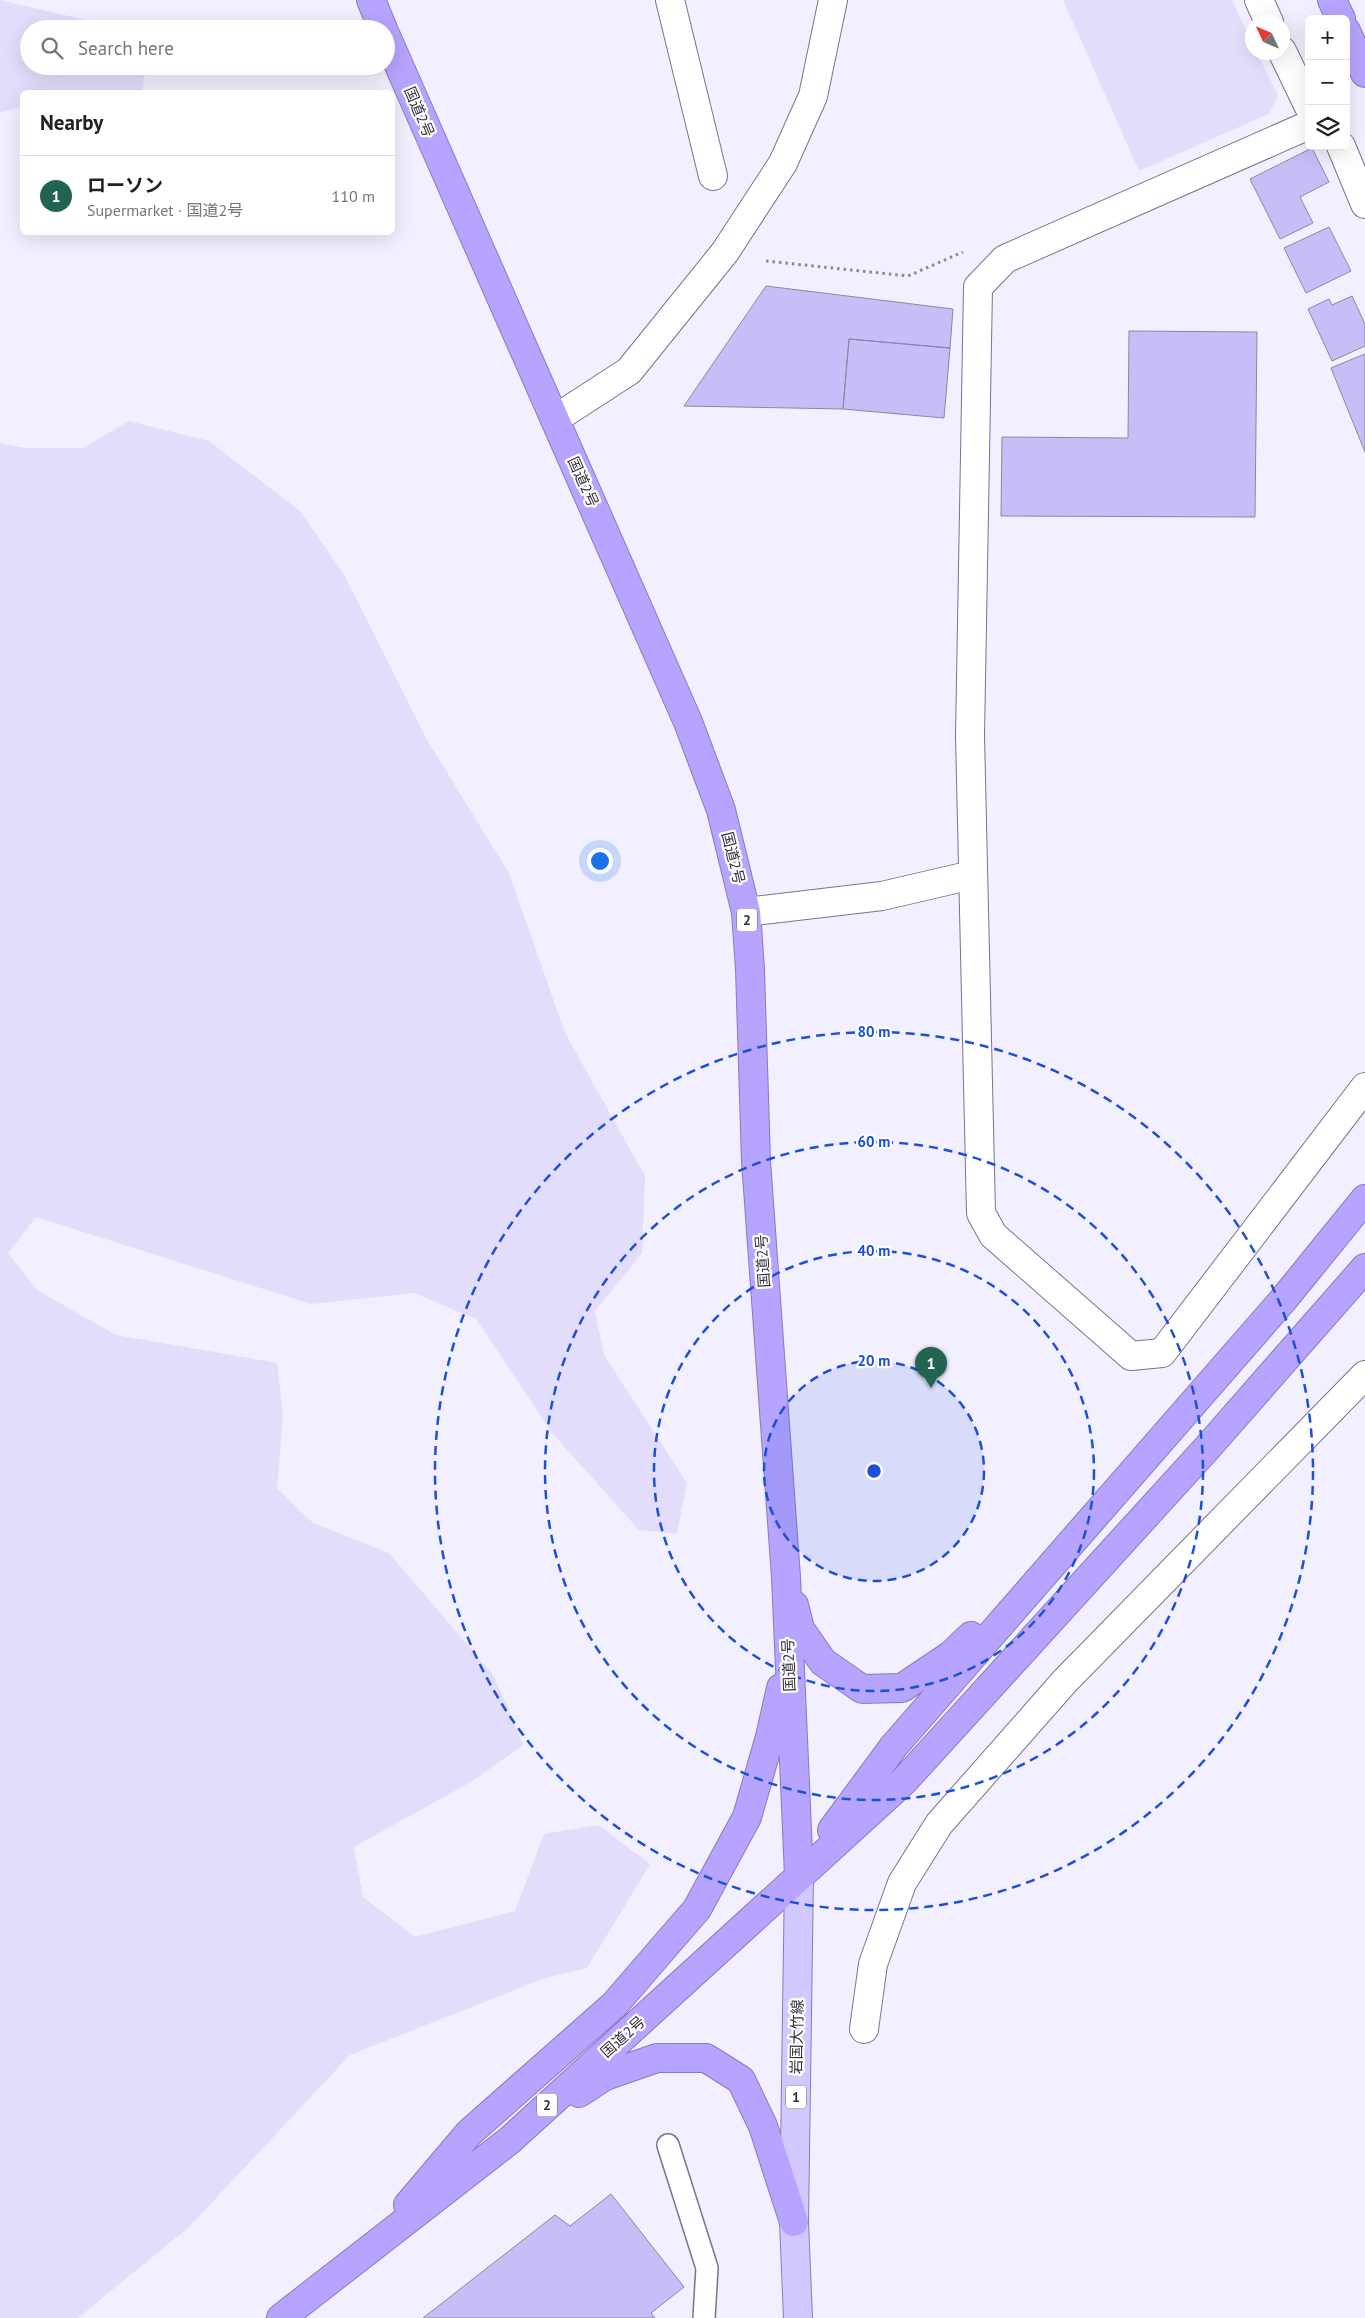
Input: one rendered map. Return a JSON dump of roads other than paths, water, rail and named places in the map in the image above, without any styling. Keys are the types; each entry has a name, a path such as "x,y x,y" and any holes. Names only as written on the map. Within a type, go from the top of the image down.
{"highway":[{"path":"371,0 379,20"},
{"path":"1332,0 1339,15"},
{"path":"1350,40 1365,73"},
{"name":"国道2号","path":"281,2318 510,2140 799,1876 786,1577 756,1161 750,969 746,912 721,810 688,722 556,419 450,186 395,57"},
{"path":"799,1876 894,1746 1283,1300 1365,1199"},
{"path":"799,1876 903,1782 1208,1447 1365,1268"},
{"path":"786,1577 800,1629 823,1662 862,1689 902,1688 951,1655 1112,1498"},
{"path":"372,2248 469,2133 614,2005 697,1909 747,1817 770,1737 789,1652"},
{"path":"510,2140 605,2076 657,2058 706,2058 741,2080 763,2126 794,2222"}],"main road":[{"name":"岩国大竹線","path":"798,2318 794,2222 799,1876"}],"street":[{"path":"670,0 713,176"},
{"path":"556,419 629,372 725,252 783,163 812,96 833,0"},
{"path":"1259,0 1266,15"},
{"path":"1286,60 1308,105"},
{"path":"1305,127 1006,259 978,287 970,736 982,1213 993,1235 1132,1356 1162,1353 1365,1087"},
{"path":"1342,150 1365,204"},
{"path":"746,912 882,896 972,875"},
{"path":"864,2030 873,1964 902,1883 939,1824 1065,1681 1365,1375"}],"lane":[{"path":"668,2145 707,2268 704,2318"}],"place":[{"name":"ローソン","path":"931,1388"}]}
